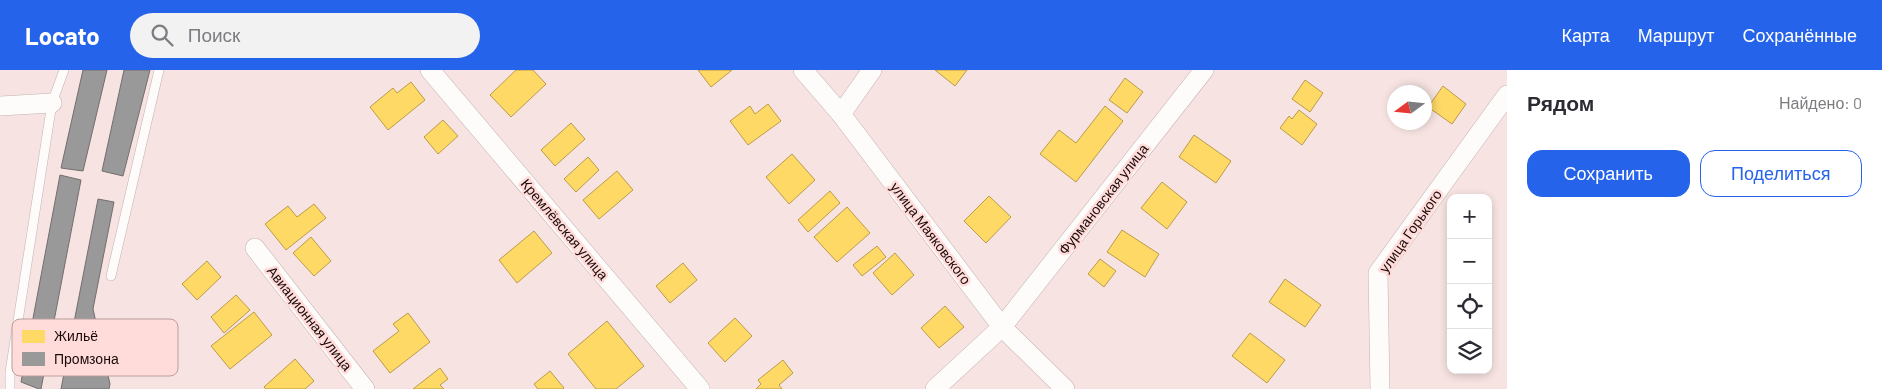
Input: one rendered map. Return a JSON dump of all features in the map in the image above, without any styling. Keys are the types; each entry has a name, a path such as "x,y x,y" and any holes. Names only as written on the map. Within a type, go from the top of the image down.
{"street":[{"name":"Кремлёвская улица","path":"430,70 700,389"},
{"name":"улица Маяковского","path":"802,70 841,114 1002,327 1066,389"},
{"path":"841,114 872,70"},
{"name":"Фурмановская улица","path":"936,389 1002,327 1204,70"},
{"name":"улица Горького","path":"1380,389 1378,273 1507,95"},
{"path":"0,106 52,103"},
{"name":"Авиационная улица","path":"255,248 365,389"}],"lane":[{"path":"18,319 52,103 64,70"},
{"path":"111,276 159,70"},
{"path":"10,389 12,359"}],"building: Жильё":[{"path":"516,70 533,70 546,84 511,117 490,95"},
{"path":"698,70 732,70 711,87"},
{"path":"935,70 967,70 955,86"},
{"path":"1125,78 1143,92 1127,113 1109,100"},
{"path":"1305,80 1323,93 1310,112 1292,99"},
{"path":"411,82 425,100 388,130 370,107 393,88 397,93"},
{"path":"1443,86 1466,104 1452,124 1432,110 1432,101"},
{"path":"768,104 781,121 748,145 730,121 750,106 755,114"},
{"path":"1105,106 1123,121 1076,182 1040,154 1059,130 1076,143"},
{"path":"1299,110 1317,124 1302,145 1280,128 1289,116 1292,119"},
{"path":"443,120 458,136 438,154 424,137"},
{"path":"571,123 585,139 555,166 541,150"},
{"path":"1194,135 1231,161 1216,183 1179,157"},
{"path":"792,154 815,180 789,204 766,177"},
{"path":"588,157 599,170 576,192 564,179"},
{"path":"617,171 633,190 599,219 583,200"},
{"path":"1162,182 1187,202 1167,229 1141,208"},
{"path":"830,191 840,203 808,232 798,220"},
{"path":"989,196 1011,217 986,243 964,221"},
{"path":"314,204 326,218 286,250 265,224 288,206 297,217"},
{"path":"847,207 870,233 837,262 814,237"},
{"path":"1122,230 1159,254 1145,277 1107,252"},
{"path":"534,231 552,253 517,283 499,260"},
{"path":"311,237 331,261 314,276 293,253"},
{"path":"877,246 886,257 862,276 853,265"},
{"path":"895,253 914,275 892,295 873,273"},
{"path":"1100,259 1116,271 1104,287 1088,274"},
{"path":"207,261 221,277 197,300 182,284"},
{"path":"683,263 697,280 670,303 656,286"},
{"path":"1285,279 1321,305 1305,327 1269,302"},
{"path":"236,295 250,310 224,333 211,317"},
{"path":"945,306 964,327 939,348 921,328"},
{"path":"254,312 272,335 230,369 211,346"},
{"path":"408,313 430,342 390,373 373,351 399,331 393,324"},
{"path":"735,318 752,336 725,362 708,343"},
{"path":"607,321 644,366 616,389 596,389 568,354"},
{"path":"1250,333 1285,360 1267,383 1232,356"},
{"path":"295,359 314,381 305,389 266,389 264,387"},
{"path":"783,360 793,373 779,385 782,389 756,389 761,384 758,380"},
{"path":"440,368 448,379 440,385 444,389 413,389"},
{"path":"550,371 563,389 538,389 534,384"}],"building: Промзона":[{"path":"83,70 107,70 83,171 61,168"},
{"path":"124,70 150,70 123,176 102,171"},
{"path":"60,175 81,180 54,319 33,319"},
{"path":"98,199 114,202 93,309 95,319 75,319"},
{"path":"22,376 43,376 41,389 21,382"},
{"path":"64,376 108,376 110,384 109,389 61,389"}]}
